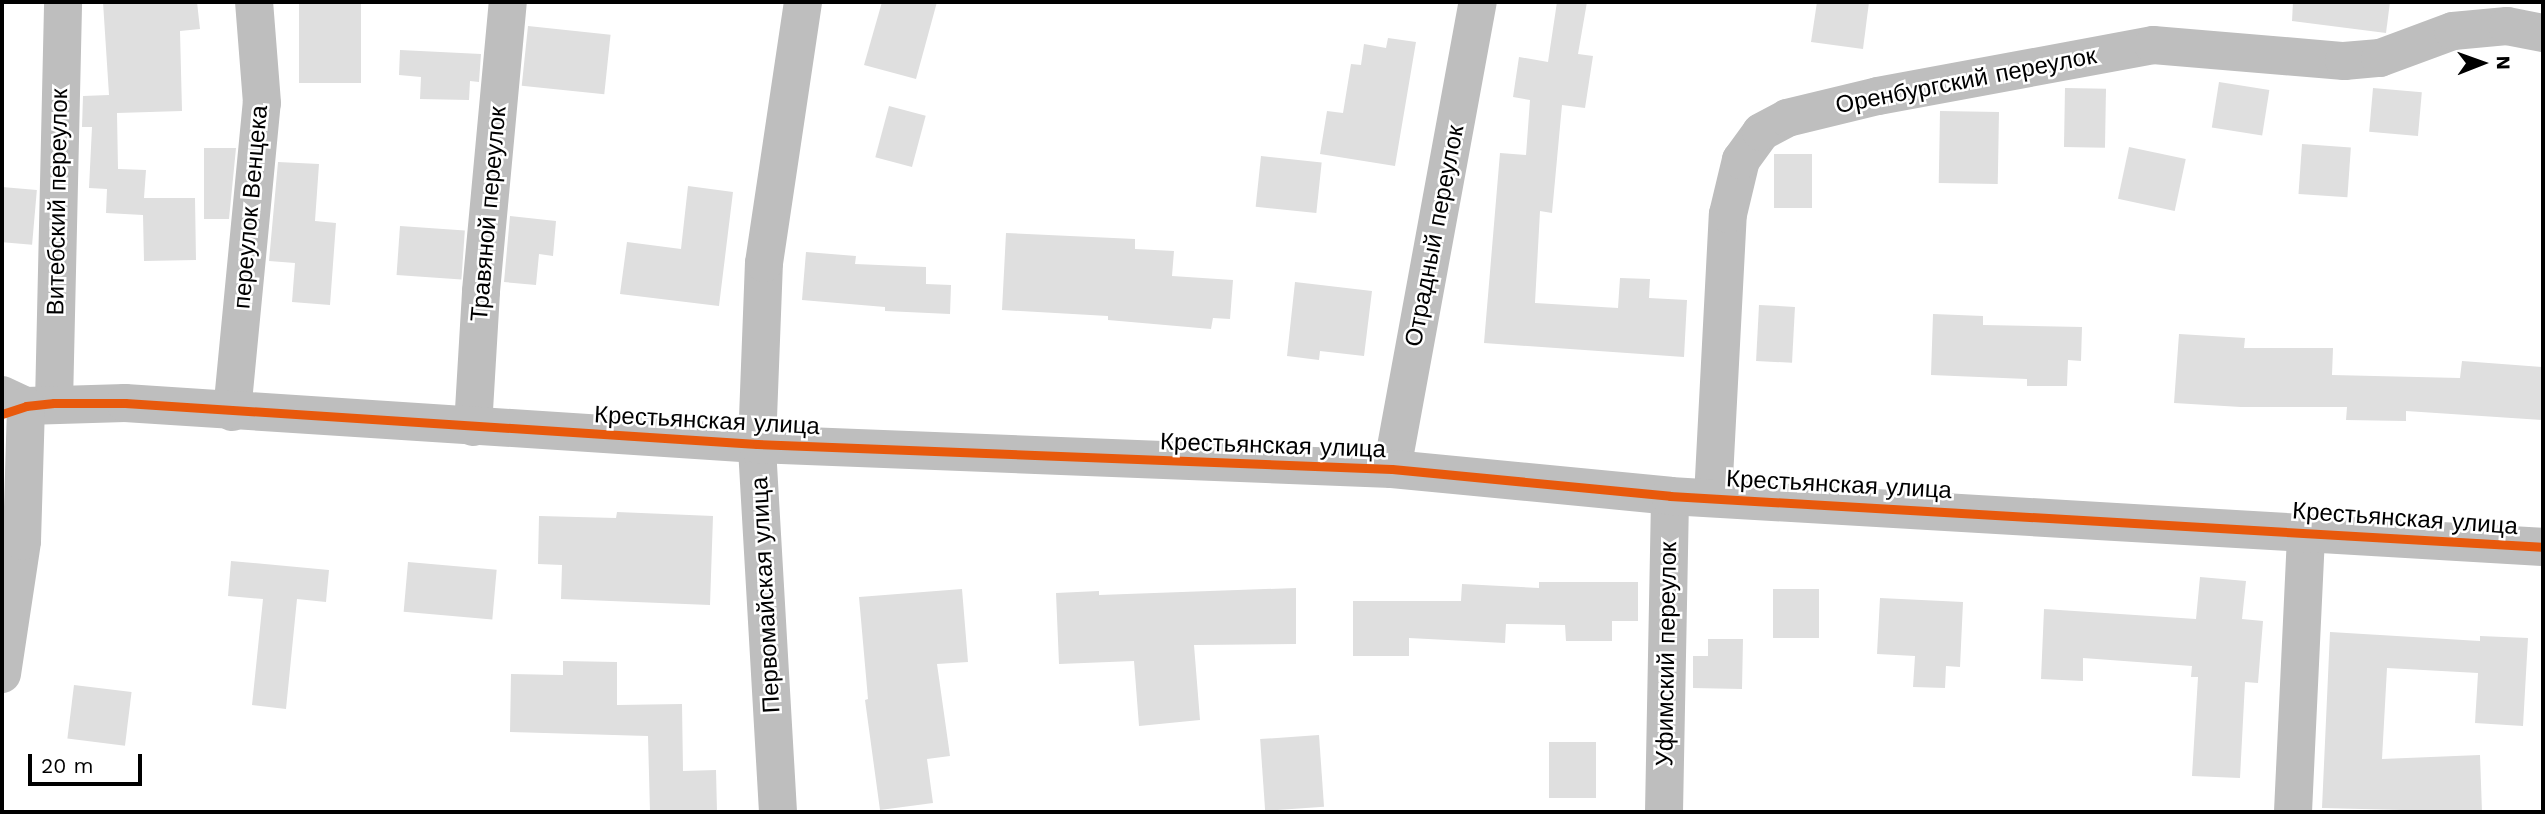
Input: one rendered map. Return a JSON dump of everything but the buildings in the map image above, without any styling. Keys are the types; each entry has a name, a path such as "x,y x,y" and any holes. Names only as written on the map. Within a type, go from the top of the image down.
{"street":[{"name":"Витебский переулок","path":"2,674 22,541 21,404 62,2"},
{"name":"переулок Венцека","path":"232,412 262,103 254,2"},
{"name":"Травяной переулок","path":"472,427 481,291 508,2"},
{"name":"Первомайская улица","path":"778,812 757,444 764,263 803,2"},
{"name":"Отрадный переулок","path":"1392,470 1478,2"},
{"name":"Оренбургский переулок","path":"1713,497 1728,215 1741,160 1761,132 1787,118 1878,96 2153,45 2344,61 2380,58 2453,32 2507,26 2543,33"},
{"name":"Крестьянская улица","path":"21,404 125,403 757,444 1392,470 1670,496 2543,547"},
{"name":"Уфимский переулок","path":"1664,812 1670,496"},
{"path":"2293,812 2306,532"}],"cycle path":[{"path":"2,414 26,406 54,403 125,403 757,444 1392,469 1670,496 2543,547"}]}
